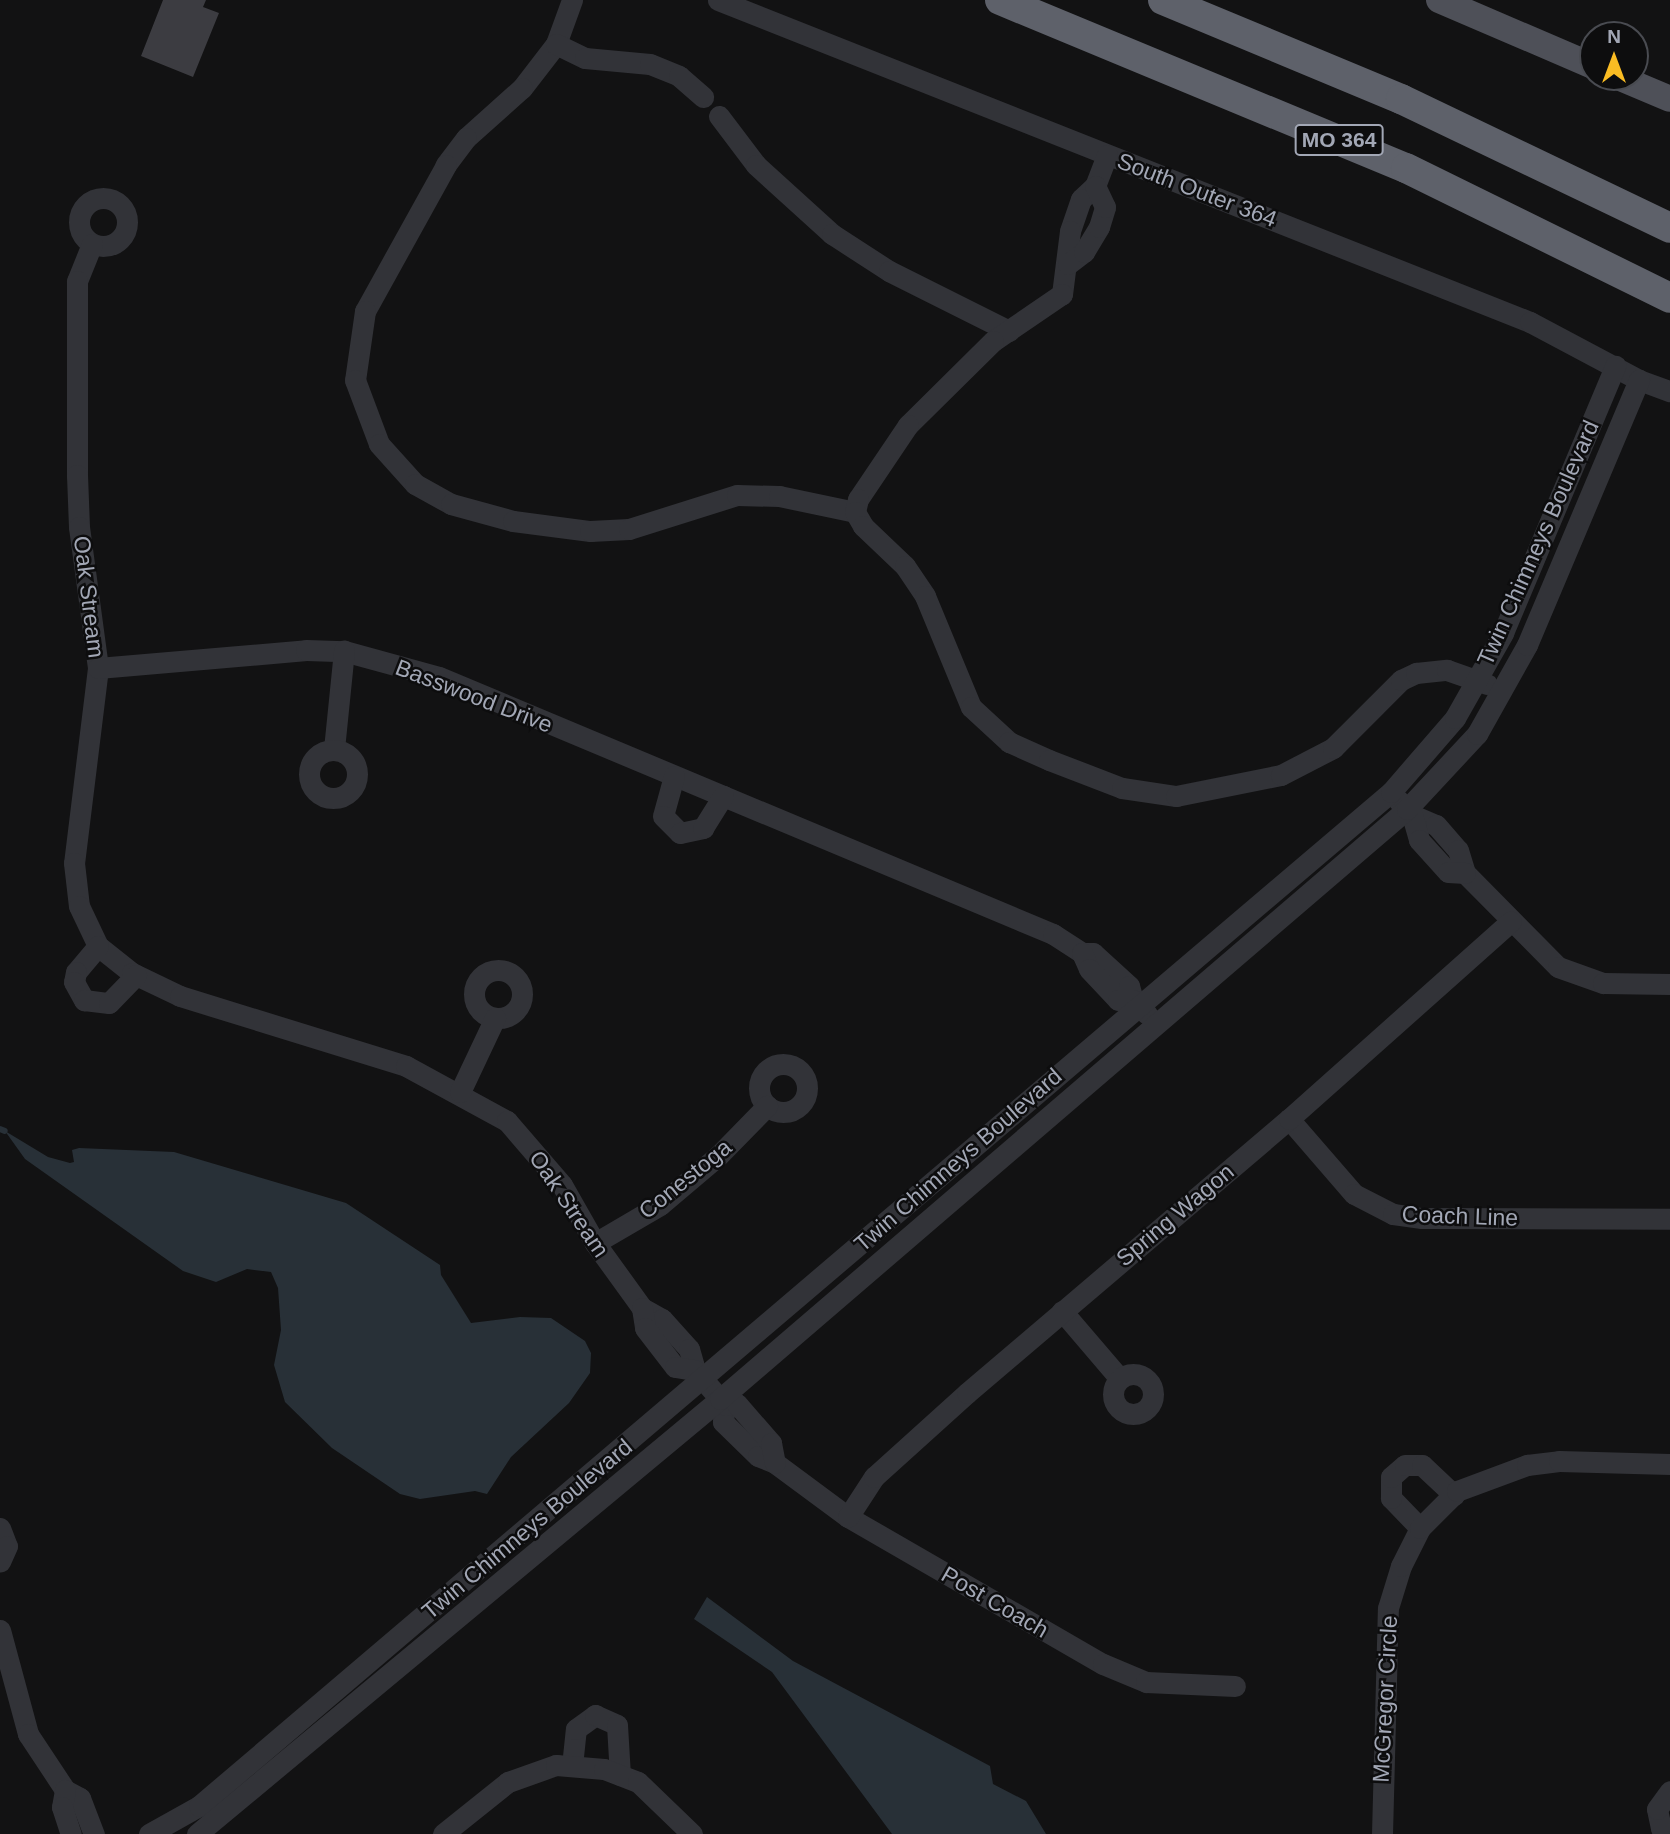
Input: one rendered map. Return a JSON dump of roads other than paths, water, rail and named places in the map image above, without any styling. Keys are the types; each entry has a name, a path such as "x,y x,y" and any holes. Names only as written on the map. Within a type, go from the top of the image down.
{"highway":[{"name":"MO 364","path":"1000,0 1406,168 1670,298"},
{"name":"MO 364","path":"1163,0 1401,99 1670,228"}],"main road":[{"path":"1439,0 1579,60"},
{"path":"1649,90 1670,99"}],"street":[{"path":"572,0 556,44 522,88 466,138 446,165 365,311 355,380 379,444 415,484 451,504 513,521 590,531 629,529 737,495 779,496 855,512 863,526 905,566 925,596 957,682 988,724 1009,742 1122,788 1176,796 1281,775 1333,748 1401,680 1416,673 1447,670 1501,691"},
{"name":"South Outer 364","path":"718,0 1530,322 1639,380 1670,391"},
{"path":"556,44 584,58 650,64 680,76 703,97"},
{"path":"719,116 756,165 832,234 889,271 1009,331"},
{"path":"855,512 875,469 908,425 993,341 1062,294 1068,264 1084,252 1099,227 1105,207 1095,187 1107,155"},
{"name":"Oak Stream","path":"92,244 78,281 78,475 79,527 98,668 75,863 79,906 98,946 136,975 180,996 406,1066 460,1092 518,1131 562,1185 595,1243 642,1308 645,1328 675,1367 699,1374 723,1402"},
{"name":"Twin Chimneys Boulevard","path":"149,1834 199,1806 699,1374 1136,1002 1391,792 1455,718 1503,634 1615,366"},
{"name":"Twin Chimneys Boulevard","path":"197,1834 723,1402 1155,1024 1410,812 1477,734 1527,645 1639,380"},
{"name":"Basswood Drive","path":"98,668 306,650 344,652 439,677 1052,934 1082,953 1093,953 1120,978 1155,1024"},
{"path":"334,749 344,652"},
{"path":"674,776 663,816 680,833 703,828 723,796"},
{"path":"1391,792 1410,812 1419,840 1448,872 1465,873 1558,967 1603,983 1670,984"},
{"name":"Spring Wagon","path":"848,1517 874,1477 1062,1311 1289,1119 1511,921"},
{"path":"98,946 76,972 74,982 84,1000 109,1003 136,975"},
{"path":"460,1092 495,1018"},
{"name":"Conestoga","path":"595,1243 660,1205 719,1155 767,1106"},
{"name":"Coach Line","path":"1289,1119 1354,1194 1393,1214 1422,1218 1670,1219"},
{"path":"1062,1311 1120,1379"},
{"name":"Post Coach","path":"723,1402 737,1404 771,1443 775,1463 848,1517 1103,1664 1146,1682 1235,1686"},
{"name":"McGregor Circle","path":"1382,1834 1388,1608 1401,1566 1420,1528 1454,1495 1494,1475 1559,1461 1670,1464"},
{"path":"1420,1528 1391,1498 1391,1477 1405,1465 1422,1465 1454,1495"},
{"path":"0,1528 7,1546 0,1562"},
{"path":"0,1630 28,1734 65,1790 80,1798 94,1834"},
{"path":"572,1766 576,1729 595,1715 617,1725 621,1775"},
{"path":"443,1834 517,1776 556,1765 621,1775 656,1795 692,1834"},
{"path":"65,1790 62,1807 71,1834"},
{"path":"1668,1834 1661,1828 1657,1809 1670,1791"}],"waterway":[{"path":"0,1129 5,1131"}]}
